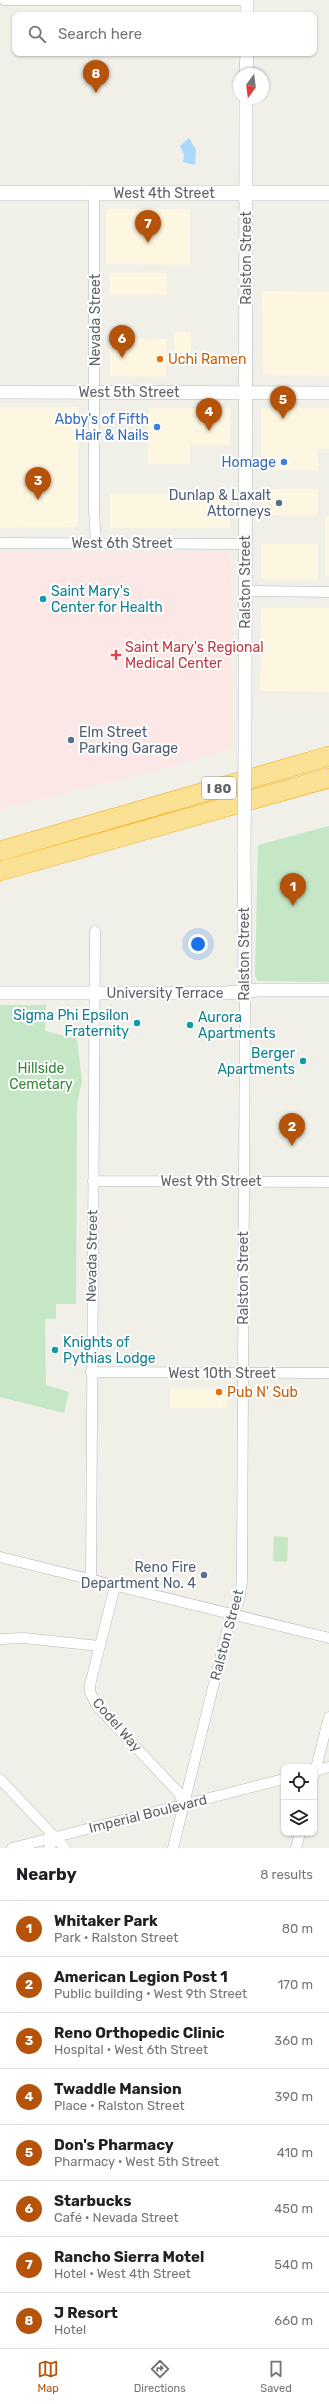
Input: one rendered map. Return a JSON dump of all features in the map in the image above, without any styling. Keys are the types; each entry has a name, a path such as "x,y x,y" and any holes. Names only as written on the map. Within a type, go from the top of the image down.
{"highway":[{"name":"I 80","path":"0,851 329,756"},
{"name":"I 80","path":"0,871 329,778"},
{"path":"0,881 86,857 193,816"},
{"path":"0,837 41,840"}],"main road":[{"name":"West 4th Street","path":"0,192 329,193"}],"street":[{"path":"4,0 241,0"},
{"path":"247,0 247,12"},
{"path":"246,56 246,68"},
{"name":"Ralston Street","path":"173,1848 233,1615 239,1601 242,1581 246,104"},
{"name":"Nevada Street","path":"94,193 94,528 96,543"},
{"name":"West 5th Street","path":"0,392 329,393"},
{"name":"West 6th Street","path":"0,543 245,544"},
{"path":"245,591 329,592"},
{"name":"Nevada Street","path":"91,1580 95,931"},
{"name":"University Terrace","path":"0,993 329,990"},
{"name":"West 9th Street","path":"93,1181 329,1182"},
{"name":"West 10th Street","path":"92,1372 329,1373"},
{"path":"0,1557 329,1638"},
{"name":"Codel Way","path":"115,1586 90,1685 92,1700 178,1793 184,1805"},
{"path":"0,1639 24,1638 99,1646"},
{"path":"316,1764 329,1717"},
{"path":"317,1772 329,1767"},
{"path":"0,1779 65,1848"},
{"name":"Imperial Boulevard","path":"12,1848 281,1780"},
{"path":"296,1848 299,1836"},
{"path":"49,1848 55,1837"}],"shaded area":[{"path":"110,209 190,209 190,265 106,264 106,211"},
{"path":"110,273 167,273 167,295 110,295"},
{"path":"262,291 329,292 329,376 263,375"},
{"path":"174,332 191,332 191,352 174,352"},
{"path":"110,339 167,339 166,377 110,376"},
{"path":"0,407 78,407 78,525 75,527 0,528"},
{"path":"148,408 230,408 230,445 190,445 190,464 148,464"},
{"path":"261,408 329,408 329,449 318,449 318,470 261,470"},
{"path":"261,489 318,489 318,515 261,515"},
{"path":"110,494 230,494 230,528 110,528"},
{"path":"325,516 329,516 329,576 325,576"},
{"path":"261,544 318,544 318,579 264,579 261,577"},
{"name":"Saint Mary's Regional Medical Center","path":"0,551 225,552 231,555 232,748 161,770 0,809"},
{"path":"261,608 329,608 329,692 260,691"},
{"path":"170,1389 227,1389 227,1408 170,1408"}],"green space":[{"path":"329,826 329,982 258,981 255,976 258,845"},
{"name":"Hillside Cemetary","path":"0,1005 46,1005 45,1031 77,1039 82,1081 77,1104 76,1304 56,1304 56,1319 45,1319 46,1385 69,1392 64,1413 0,1397"},
{"path":"274,1536 288,1537 287,1562 273,1561"}],"water":[{"path":"189,138 196,150 195,165 183,162 184,155 180,146"}],"place":[{"name":"J Resort","path":"96,93"},
{"name":"Rancho Sierra Motel","path":"148,243"},
{"name":"Starbucks","path":"122,358"},
{"name":"Uchi Ramen","path":"160,359"},
{"name":"Don's Pharmacy","path":"283,419"},
{"name":"Abby's of Fifth Hair & Nails","path":"157,427"},
{"name":"Twaddle Mansion","path":"209,431"},
{"name":"Homage","path":"284,462"},
{"name":"Reno Orthopedic Clinic","path":"38,500"},
{"name":"Dunlap & Laxalt Attorneys","path":"279,503"},
{"name":"Saint Mary's Center for Health","path":"43,599"},
{"name":"Saint Mary's Regional Medical Center","path":"116,655"},
{"name":"Elm Street Parking Garage","path":"71,740"},
{"name":"Whitaker Park","path":"293,906"},
{"name":"Sigma Phi Epsilon Fraternity","path":"137,1023"},
{"name":"Aurora Apartments","path":"190,1025"},
{"name":"Berger Apartments","path":"303,1061"},
{"name":"American Legion Post 1","path":"292,1146"},
{"name":"Knights of Pythias Lodge","path":"55,1350"},
{"name":"Pub N' Sub","path":"219,1392"},
{"name":"Reno Fire Department No. 4","path":"204,1575"}]}
